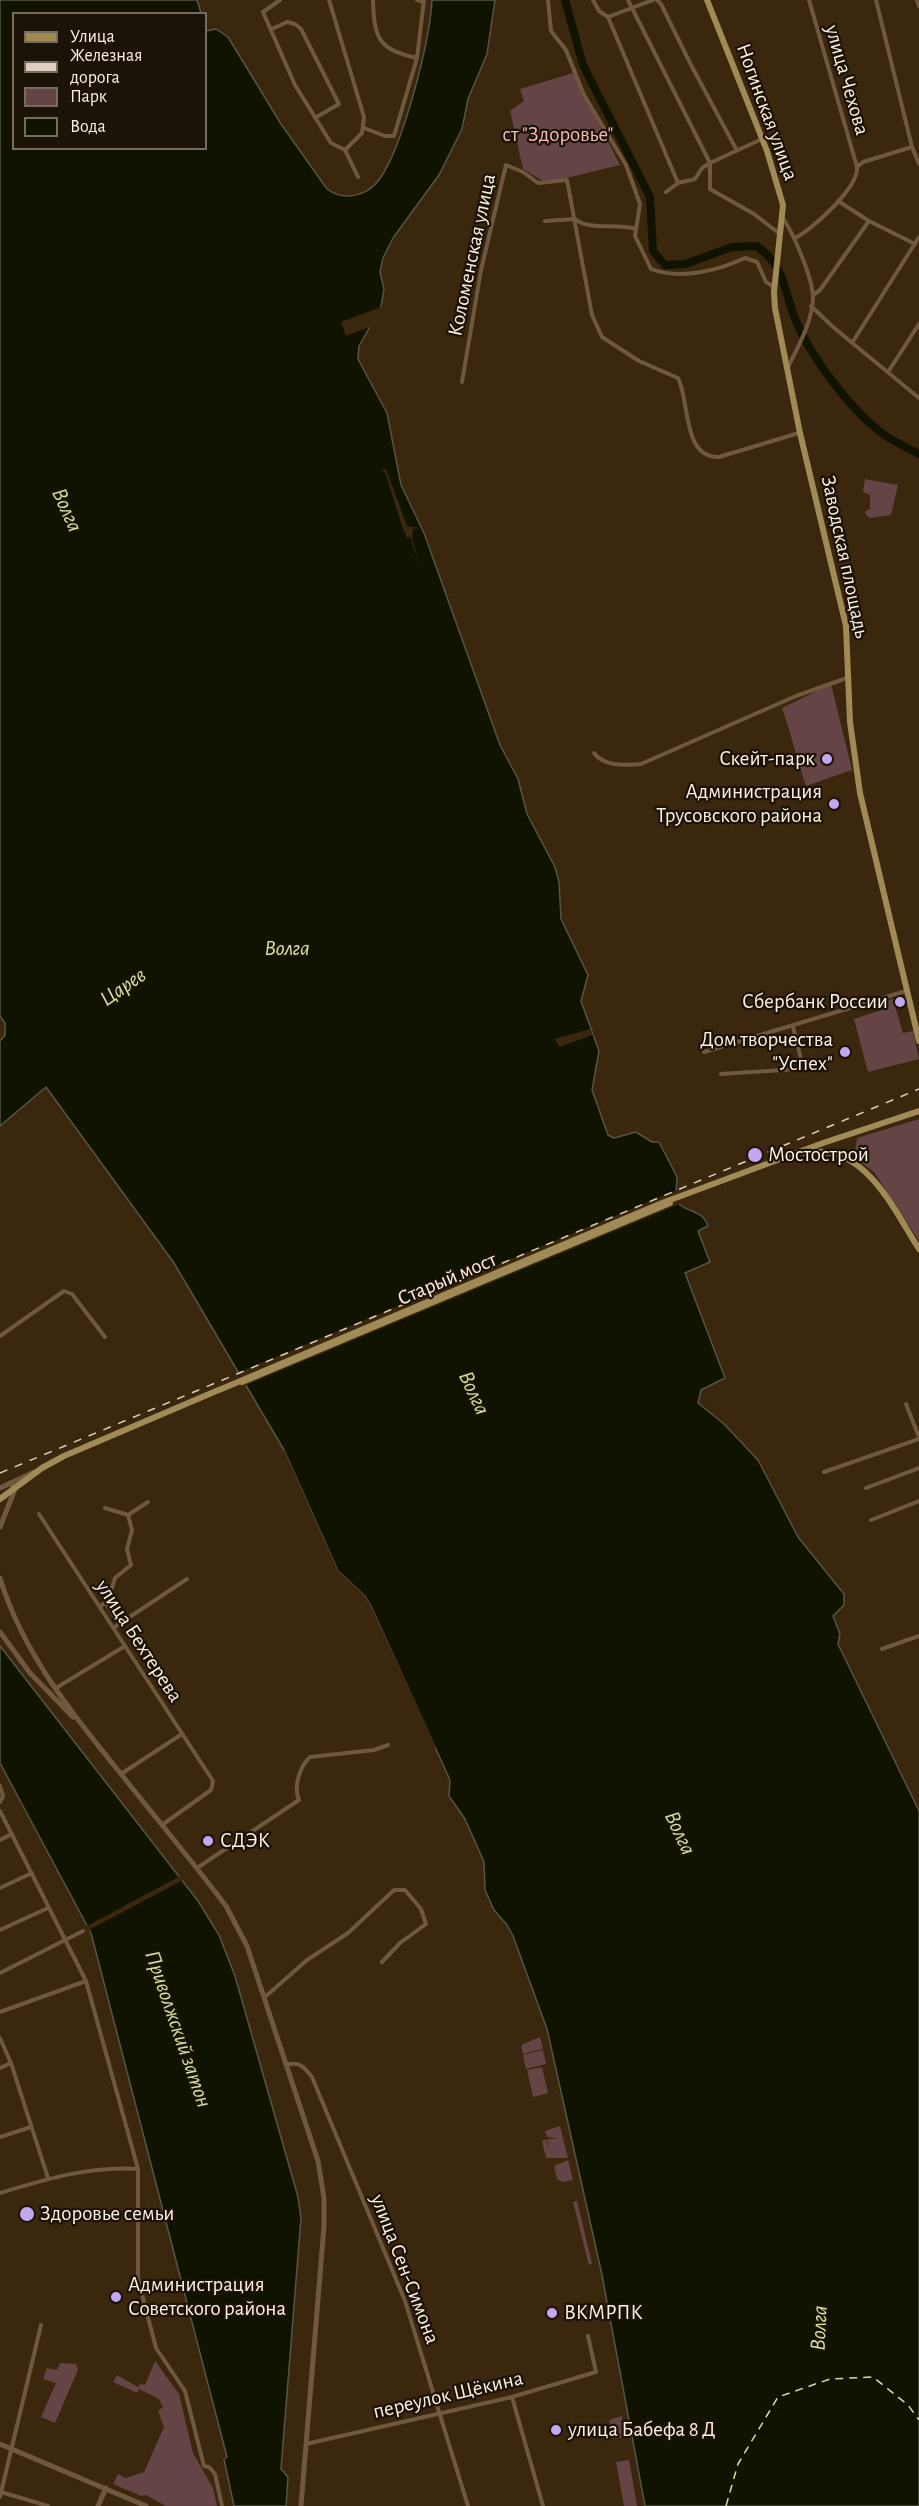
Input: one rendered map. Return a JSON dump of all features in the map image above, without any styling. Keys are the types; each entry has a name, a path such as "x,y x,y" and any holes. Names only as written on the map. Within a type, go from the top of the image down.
{"main road":[{"name":"Ногинская улица","path":"707,0 778,185 783,217 774,289"},
{"name":"Заводская площадь","path":"774,289 800,433 846,626 852,743 860,793 919,1041"},
{"path":"786,1156 919,1111"},
{"path":"786,1156 808,1152 832,1153 860,1166 878,1185 919,1249"},
{"name":"Старый мост","path":"0,1499 13,1486 42,1468 98,1440 219,1390 291,1357 721,1180 786,1156"},
{"path":"0,1488 13,1486 0,1527"},
{"path":"0,1578 17,1626 83,1728"},
{"path":"0,1632 30,1673 83,1728 121,1774 226,1906 237,1925 264,1998 318,2162 324,2204 301,2506"},
{"path":"0,2444 143,2505"},
{"path":"98,2506 106,2488"}],"street":[{"path":"280,0 263,12 272,29 273,38 295,85 315,118 331,143 345,150 358,177"},
{"path":"329,0 362,100 364,128 345,150"},
{"path":"373,0 376,27 383,44 394,53 417,58"},
{"path":"364,128 384,136 393,136 417,58 424,1 417,0"},
{"path":"548,0 551,31 566,50 584,95 626,165 640,204 635,236 651,268 676,275 731,264 745,258 757,262 766,282 774,289"},
{"path":"593,0 598,11 608,17 678,183"},
{"path":"628,0 710,163 710,189 754,214 780,237"},
{"path":"608,17 655,0 662,3 690,63 736,149"},
{"name":"улица Чехова","path":"809,0 857,167"},
{"path":"876,0 912,147 919,164"},
{"path":"917,0 919,6"},
{"path":"272,29 287,22 295,24 339,104 315,118"},
{"path":"666,192 678,183 695,179 702,168 710,163 736,149 762,139"},
{"path":"795,238 806,233 838,201 856,178 857,167 869,159 912,147"},
{"name":"Коломенская улица","path":"462,382 482,270 506,165 523,172 538,183 567,180 575,219"},
{"path":"838,201 869,221 915,244"},
{"path":"783,217 795,238 813,295 812,306 798,347 787,370"},
{"path":"545,221 575,219 583,225 622,225 636,229"},
{"path":"575,219 592,315 599,334 639,362 678,378 693,439 700,450 710,457 719,457 800,433"},
{"path":"813,295 820,290 869,221"},
{"path":"852,343 919,237"},
{"path":"812,306 852,343 919,397"},
{"path":"888,372 919,324"},
{"path":"594,753 602,760 622,765 640,764 796,696 848,678"},
{"path":"705,1052 906,991"},
{"path":"721,1074 798,1069 802,1063 793,1027"},
{"path":"0,1336 61,1292 67,1291 105,1337"},
{"path":"824,1472 919,1438 906,1404"},
{"path":"866,1488 919,1468"},
{"path":"871,1520 919,1501"},
{"path":"105,1508 128,1515 148,1502"},
{"name":"улица Бехтерева","path":"39,1514 213,1784 211,1790 162,1825"},
{"path":"100,1607 106,1603 115,1578 131,1565 127,1549 132,1530 128,1515"},
{"path":"113,1628 187,1579"},
{"path":"106,1603 119,1624"},
{"path":"882,1648 919,1636"},
{"path":"56,1688 125,1646"},
{"path":"121,1774 182,1734"},
{"path":"197,1868 299,1800 296,1787 309,1756 374,1750 388,1746"},
{"path":"0,1786 3,1796 0,1802"},
{"path":"0,1812 86,1981 138,2169 138,2279 156,2348 185,2391 204,2466 209,2466 215,2474 222,2506"},
{"path":"0,1840 12,1834"},
{"path":"0,1888 32,1873"},
{"path":"264,1998 307,1960 348,1933 394,1890 405,1890 421,1909 426,1924 400,1943 382,1962"},
{"path":"0,1930 48,1908"},
{"path":"0,1973 83,1931"},
{"path":"0,2012 86,1981"},
{"path":"0,2038 11,2063 48,2178"},
{"path":"0,2068 11,2063"},
{"name":"улица Сен-Симона","path":"286,2065 295,2063 303,2066 312,2077 405,2301 468,2506"},
{"path":"0,2137 31,2127"},
{"path":"0,2193 48,2178 98,2168 138,2169"},
{"path":"41,2325 22,2414 11,2448 1,2494 48,2506"},
{"name":"переулок Щёкина","path":"306,2444 512,2397 596,2372 588,2336"},
{"path":"512,2397 543,2506"}],"green space":[{"name":"ст \"Здоровье\"","path":"573,73 620,165 546,183 523,169 510,111 524,101 520,89"},
{"path":"865,479 898,485 891,515 870,518 866,515 865,511 870,509 870,495 863,492"},
{"path":"831,684 852,770 806,786 782,708"},
{"path":"893,999 903,1033 913,1031 919,1059 868,1072 854,1019 881,1010 879,1003"},
{"path":"919,1119 919,1241 874,1172 854,1157 857,1138"},
{"path":"540,2037 543,2049 523,2054 521,2045"},
{"path":"543,2050 546,2064 526,2069 523,2055"},
{"path":"542,2067 548,2093 533,2097 527,2070"},
{"path":"560,2126 568,2158 546,2158 542,2141 546,2139 549,2151 547,2139 559,2139 547,2137 545,2131"},
{"path":"568,2160 573,2180 562,2182 557,2179 554,2166"},
{"path":"577,2201 592,2264 589,2265 573,2202"},
{"path":"155,2361 179,2394 193,2453 213,2488 217,2506 166,2506 146,2495 141,2496 113,2484 118,2474 126,2478 144,2472 164,2427 158,2411 163,2407 159,2399 139,2389 137,2393 113,2382 117,2375 138,2387 140,2384 145,2385"},
{"path":"60,2363 76,2364 78,2370 55,2423 41,2417 56,2383 43,2379 47,2368 57,2370"},
{"path":"622,2416 625,2437 613,2439 609,2420"},
{"path":"629,2460 637,2506 624,2506 616,2462"}],"water":[{"name":"Волга","path":"0,0 197,0 201,12 12,12 12,150 207,150 207,31 216,29 228,37 281,124 327,189 347,196 361,193 374,186 397,144 421,66 432,0 495,0 487,54 468,99 462,129 439,175 393,238 383,258 380,272 384,289 381,307 359,346 358,359 387,413 401,485 424,533 500,745 518,779 527,814 555,867 559,882 561,919 588,975 581,1001 599,1051 592,1090 608,1135 614,1138 636,1132 652,1142 659,1142 677,1177 676,1195 680,1205 700,1215 708,1226 698,1231 710,1262 685,1273 725,1378 701,1390 698,1403 724,1424 758,1460 798,1537 844,1594 844,1605 833,1616 840,1634 838,1644 919,1811 919,2506 645,2506 602,2275 547,2029 513,1936 494,1910 485,1890 484,1862 465,1819 449,1796 450,1780 371,1606 364,1595 338,1571 284,1450 174,1263 46,1087 0,1126 0,1041 5,1035 5,1023 0,1016"},
{"name":"Приволжский затон","path":"0,1646 198,1901 219,1935 235,1976 298,2197 301,2218 281,2469 288,2477 286,2506 234,2506 224,2459 227,2457 91,1933 0,1763"}],"pier":[{"path":"381,307 384,308 373,326 346,336 341,322"},
{"path":"386,469 407,526 421,528 413,529 412,538 421,570 410,537 407,538 402,526 385,472 381,470"},
{"path":"590,1029 593,1035 559,1047 555,1039"},
{"path":"679,1189 682,1203 244,1386 237,1373"},
{"path":"284,1450 338,1571 364,1595 371,1606 436,1747 433,1748 364,1599 335,1573 282,1451"},
{"path":"182,1875 185,1879 87,1931 85,1927"}],"waterway":[{"path":"565,0 583,65 650,197 653,251 665,265 685,264 732,247 757,246 774,263 783,280 796,321 811,350 832,380 867,421 894,441 919,454"}],"ferry route":[{"path":"726,2506 738,2464 778,2397 830,2379 873,2377 908,2405 919,2420"}],"railway":[{"path":"0,1473 919,1089"}],"place":[{"name":"Скейт-парк","path":"827,759"},
{"name":"Администрация Трусовского района","path":"834,804"},
{"name":"Сбербанк России","path":"900,1002"},
{"name":"Дом творчества \"Успех\"","path":"845,1052"},
{"name":"Мостострой","path":"755,1155"},
{"name":"СДЭК","path":"208,1841"},
{"name":"Здоровье семьи","path":"27,2214"},
{"name":"Администрация Советского района","path":"116,2297"},
{"name":"ВКМРПК","path":"552,2313"},
{"name":"улица Бабефа 8 Д","path":"556,2430"}],"water label":[{"name":"Царев","path":"123,987"}]}
